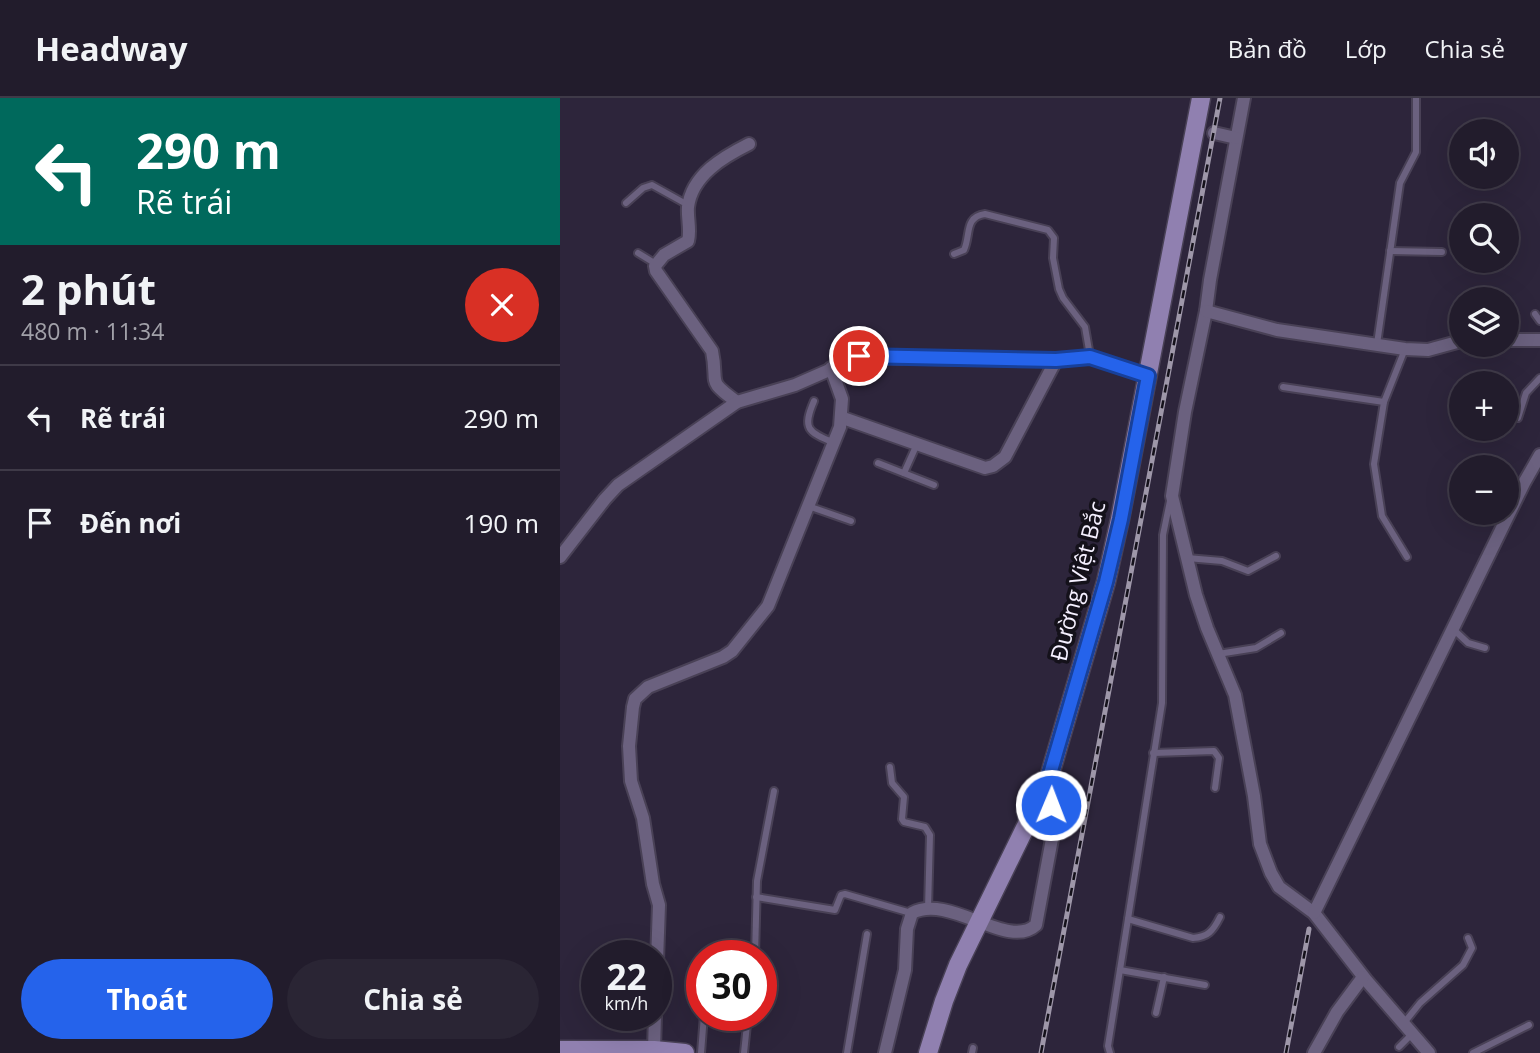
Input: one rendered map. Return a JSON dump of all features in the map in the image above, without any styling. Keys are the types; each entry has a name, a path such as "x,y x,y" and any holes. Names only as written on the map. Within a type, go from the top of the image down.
{"main road":[{"name":"Đường Việt Bắc","path":"928,1053 944,1000 1048,781 1106,582 1121,519 1201,98"},
{"path":"560,1050 685,1053"}],"street":[{"path":"1244,98 1185,412 1172,496 1196,595 1235,695 1254,796 1257,834 1264,856 1279,887 1314,913 1363,977 1429,1053"},
{"path":"1214,133 1236,138"},
{"path":"737,402 716,387 712,351 656,271 656,264 664,255 688,241 688,205 695,188 710,168 727,155 749,144"},
{"path":"1206,311 1277,330 1377,346 1428,350 1449,344"},
{"path":"1519,340 1540,340"},
{"path":"560,557 618,485 737,402 795,385 859,356 1056,360 1090,357 1148,376"},
{"path":"843,418 985,468 993,466 1004,457 1056,360"},
{"path":"658,940 659,905 653,884 643,818 631,781 629,746 635,699 659,681 716,660 732,651 764,614 843,418 841,394 831,368"},
{"path":"1314,913 1540,455"},
{"path":"885,1053 905,970 907,929 912,913 928,909 947,910 1018,933 1036,925 1054,828 1048,781"},
{"path":"1315,1052 1337,1012 1363,977"},
{"path":"643,1051 650,1031"}],"lane":[{"path":"1377,346 1400,183 1416,152 1416,98"},
{"path":"626,203 643,188 652,185 688,205"},
{"path":"954,254 964,250 969,225 980,215 1048,230 1054,238 1059,289 1085,327 1090,357"},
{"path":"1390,251 1442,251"},
{"path":"638,253 656,264"},
{"path":"1535,314 1540,321"},
{"path":"1405,349 1384,402 1374,464 1382,516 1407,557"},
{"path":"1519,415 1526,393 1540,378"},
{"path":"1283,387 1384,402"},
{"path":"814,401 808,415 809,429 834,443"},
{"path":"904,473 917,444"},
{"path":"878,463 933,485"},
{"path":"1110,1053 1108,1046 1162,703 1163,535 1172,496"},
{"path":"808,506 851,522"},
{"path":"1187,558 1222,561 1248,571 1276,556"},
{"path":"1453,629 1468,643 1485,648"},
{"path":"1218,654 1256,648 1281,633"},
{"path":"1153,754 1214,751 1219,758 1215,788"},
{"path":"890,767 892,783 905,797 902,819 904,822 925,827 930,835 928,909"},
{"path":"755,940 756,897 774,791"},
{"path":"756,897 835,910 841,895 845,894 912,913"},
{"path":"1128,919 1193,938 1204,937 1210,933 1220,917"},
{"path":"847,1053 867,933"},
{"path":"1403,1024 1420,1003 1471,955 1472,948 1468,938"},
{"path":"1120,970 1205,985"},
{"path":"1156,1013 1164,977"},
{"path":"1474,1053 1529,1025"},
{"path":"701,1053 703,1031"},
{"path":"744,1053 746,1031"},
{"path":"1399,1047 1412,1034"}],"railway":[{"path":"1041,1053 1220,98"},
{"path":"1286,1053 1309,929"}],"route":[{"path":"859,356 1056,360 1085,356 1148,376 1121,519 1106,582 1048,781 1051,805"}]}
